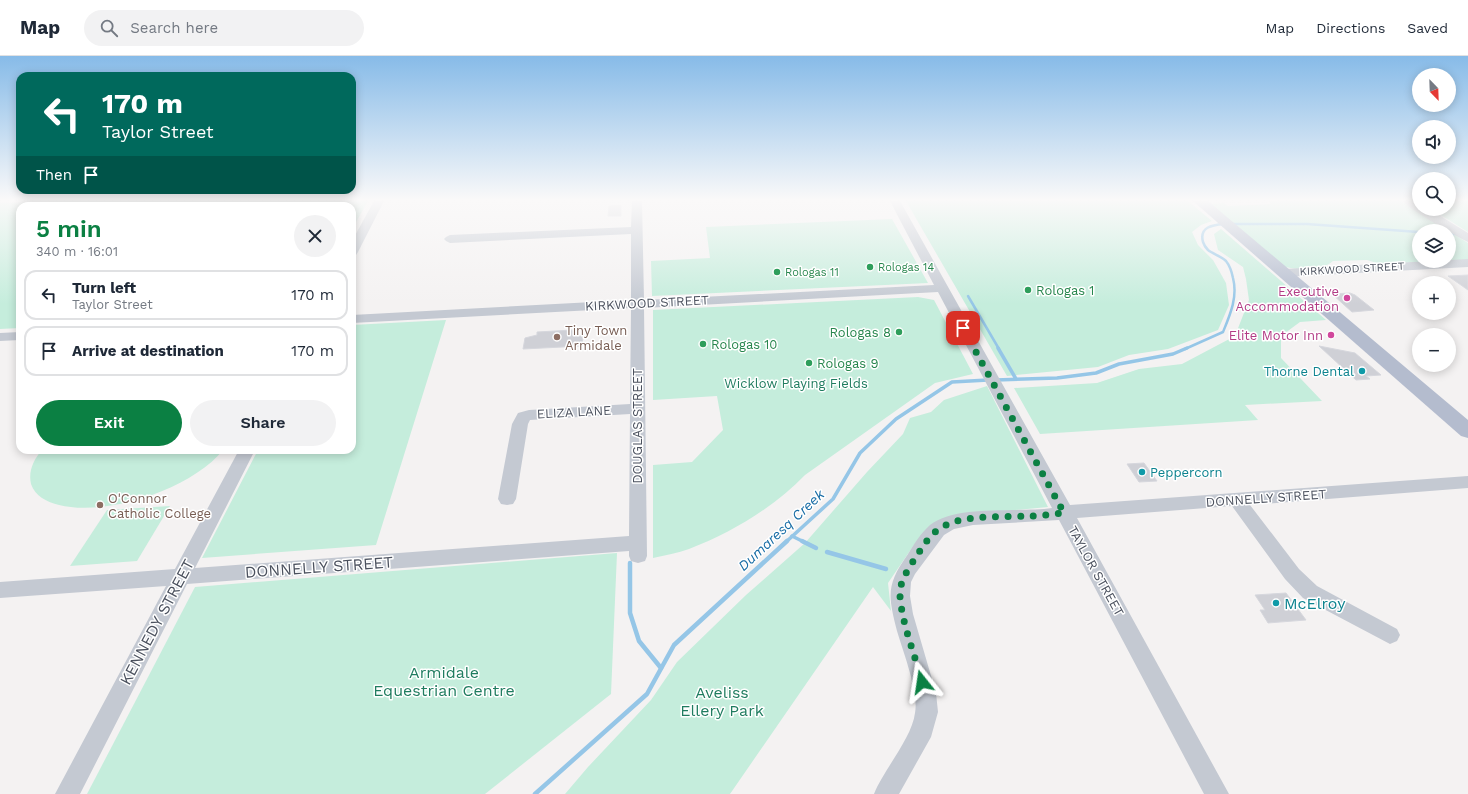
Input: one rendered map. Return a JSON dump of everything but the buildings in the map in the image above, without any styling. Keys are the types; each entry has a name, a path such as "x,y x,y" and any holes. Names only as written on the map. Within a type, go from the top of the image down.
{"main road":[{"path":"1240,235 1468,431"}],"street":[{"path":"356,244 361,235"},
{"path":"450,239 524,235"},
{"name":"DOUGLAS STREET","path":"636,235 638,304 638,549"},
{"name":"TAYLOR STREET","path":"914,235 1218,794"},
{"name":"KIRKWOOD STREET","path":"1284,273 1468,264"},
{"name":"KIRKWOOD STREET","path":"356,319 943,288"},
{"path":"0,337 16,336"},
{"name":"ELIZA LANE","path":"507,499 520,424 524,417 529,415 637,409"},
{"name":"KENNEDY STREET","path":"67,794 246,454"},
{"name":"DONNELLY STREET","path":"886,794 923,729 927,712 925,693 903,614 900,596 901,582 924,544 937,530 948,524 973,518 1027,516 1468,482"},
{"path":"1237,500 1292,574 1310,592 1390,635"},
{"name":"DONNELLY STREET","path":"0,590 180,577 638,549"}],"green space":[{"path":"0,235 16,235 16,328 0,329"},
{"path":"707,235 901,235 928,283 652,296 651,261 710,258"},
{"path":"926,235 1194,235 1198,245 1213,260 1226,283 1229,305 1218,330 1168,349 1129,355 1098,367 1007,376"},
{"path":"1214,235 1228,235 1326,320 1300,322 1281,336 1281,358 1322,401 1245,405 1258,420 1040,434 1014,388 1097,383 1139,369 1182,364 1235,336 1249,300 1246,279 1243,267 1218,250"},
{"path":"1246,235 1412,235 1412,263 1380,264 1367,260 1333,261 1323,267 1297,269 1285,267"},
{"path":"1456,235 1468,243 1468,260 1456,261"},
{"name":"Wicklow Playing Fields","path":"918,297 934,300 973,374 935,383 805,475 793,487 765,509 736,527 705,543 689,549 653,558 653,465 692,462 723,430 717,396 653,400 653,310"},
{"path":"446,320 376,545 202,558 256,454 356,454 356,325"},
{"name":"Aveliss Ellery Park","path":"987,386 1048,507 954,516 916,542 888,583 891,611 873,587 730,794 565,794 588,767 651,700 677,662 746,595 805,543 867,472 903,434 910,418 931,412 944,400"},
{"path":"39,454 219,454 209,464 191,477 170,488 147,497 100,507 78,508 50,502 35,492 31,484 30,474"},
{"path":"170,506 137,561 70,566 107,510"},
{"name":"Armidale Equestrian Centre","path":"617,553 611,694 485,794 87,794 195,587"}],"waterway":[{"name":"Dumaresq Creek","path":"1185,349 1223,332 1231,312 1234,299 1235,292 1231,270 1224,259 1207,249 1203,243 1202,235"},
{"path":"968,296 999,349"},
{"path":"998,348 1016,379"},
{"name":"Dumaresq Creek","path":"996,380 1057,378 1096,373 1119,364 1173,354 1187,348"},
{"name":"Dumaresq Creek","path":"792,536 833,499 860,453 896,419 952,382 988,380"},
{"name":"Dumaresq Creek","path":"786,542 792,536"},
{"path":"792,536 816,548"},
{"name":"Dumaresq Creek","path":"535,794 647,694 674,645 787,541"},
{"path":"827,552 886,569"},
{"path":"630,563 630,613 639,641 661,668"}],"place":[{"name":"Rologas 14","path":"870,267"},
{"name":"Rologas 11","path":"777,272"},
{"name":"Rologas 1","path":"1028,290"},
{"name":"Executive Accommodation","path":"1347,298"},
{"name":"Rologas 8","path":"899,332"},
{"name":"Elite Motor Inn","path":"1331,335"},
{"name":"Tiny Town Armidale","path":"557,337"},
{"name":"Rologas 10","path":"703,344"},
{"name":"Rologas 9","path":"809,363"},
{"name":"Thorne Dental","path":"1362,371"},
{"name":"Peppercorn","path":"1142,472"},
{"name":"O'Connor Catholic College","path":"100,505"},
{"name":"McElroy","path":"1276,603"}],"route":[{"path":"922,682 903,614 900,589 901,582 907,570 924,544 937,530 948,524 961,520 1064,513 963,328"}]}
